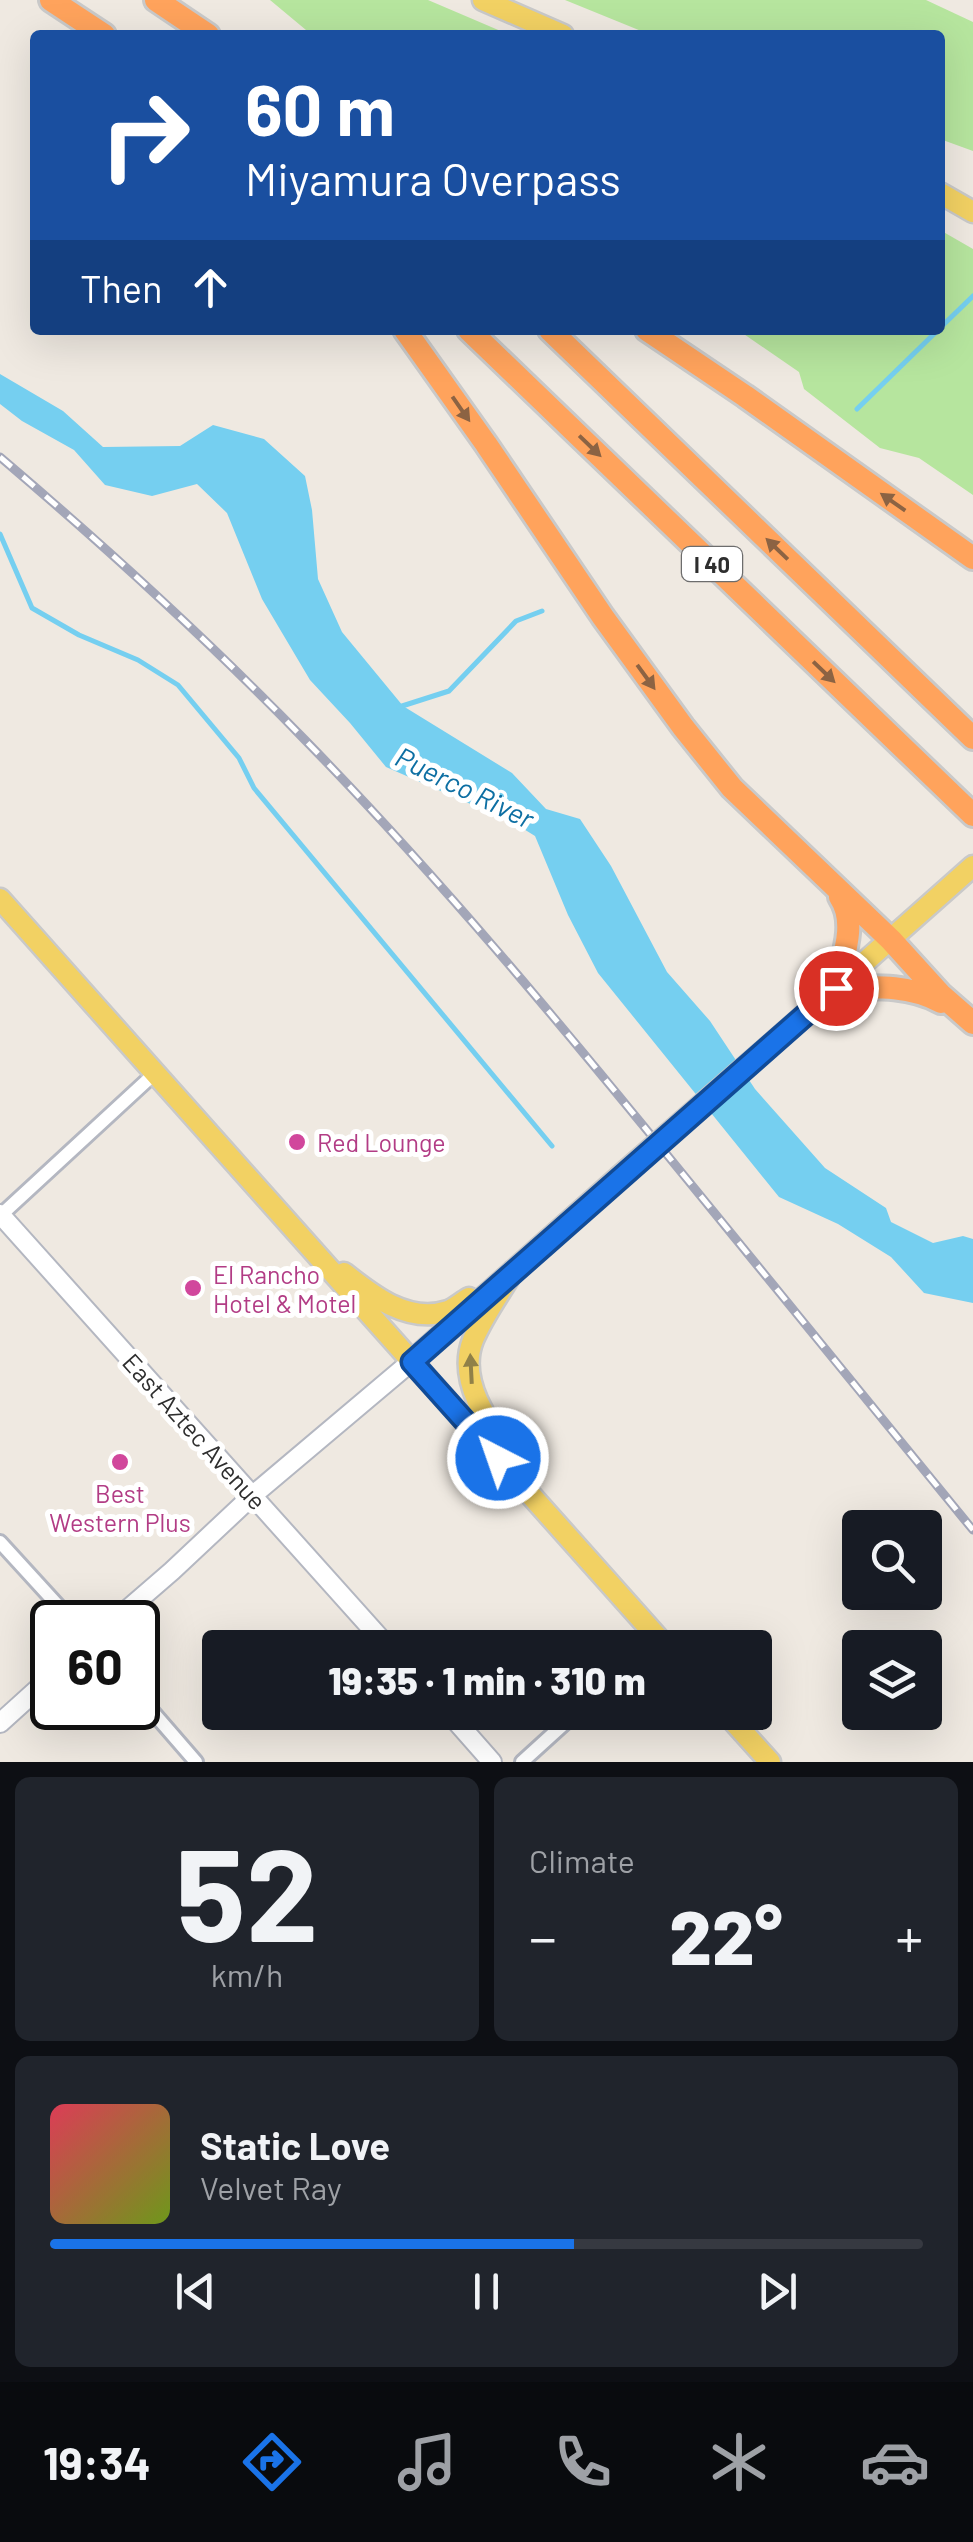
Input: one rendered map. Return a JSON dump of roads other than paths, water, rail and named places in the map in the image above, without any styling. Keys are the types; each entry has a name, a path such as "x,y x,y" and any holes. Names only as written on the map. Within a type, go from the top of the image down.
{"highway":[{"path":"51,0 96,30"},
{"path":"156,0 199,30"},
{"path":"409,335 603,617 732,788 973,1023"},
{"name":"I 40","path":"474,335 973,815"},
{"name":"I 40","path":"555,335 973,738"},
{"path":"653,335 973,558"},
{"path":"816,867 844,903 850,924 836,988 878,987 926,994 973,1023"}],"main road":[{"path":"483,0 552,30"},
{"path":"945,196 973,212"},
{"path":"138,1600 973,866"},
{"path":"0,899 595,1567"},
{"name":"East Aztec Avenue","path":"0,1215 373,1630"},
{"path":"288,1223 347,1276 403,1312 424,1315 449,1311 513,1270"},
{"path":"513,1270 474,1339 468,1362 477,1400 498,1437 646,1630"},
{"path":"0,1723 30,1696"},
{"path":"464,1730 492,1762"},
{"path":"740,1730 766,1761"}],"street":[{"path":"0,1215 154,1074"},
{"path":"0,1542 52,1600"},
{"path":"160,1721 196,1762"},
{"path":"522,1762 557,1730"}],"water":[{"name":"Puerco River","path":"0,374 63,411 103,447 180,446 213,425 264,439 305,476 318,579 342,632 403,706 512,773 546,809 580,819 611,866 667,972 710,1021 755,1089 825,1168 886,1208 891,1222 933,1243 963,1236 973,1239 973,1303 924,1293 891,1257 838,1224 779,1197 598,973 568,915 535,836 386,767 310,680 262,599 227,513 197,484 152,496 105,485 74,450 0,404"}],"waterway":[{"path":"945,323 973,296"},
{"path":"857,409 933,335"},
{"path":"0,534 32,608 79,635 138,660 178,685 239,758 254,788 552,1146"},
{"path":"399,707 449,691 516,621 542,611"}],"railway":[{"path":"0,457 231,666 402,843 587,1058 973,1530"}],"place":[{"name":"Red Lounge","path":"297,1142"},
{"name":"El Rancho Hotel & Motel","path":"193,1288"},
{"name":"Best Western Plus","path":"120,1462"}]}
